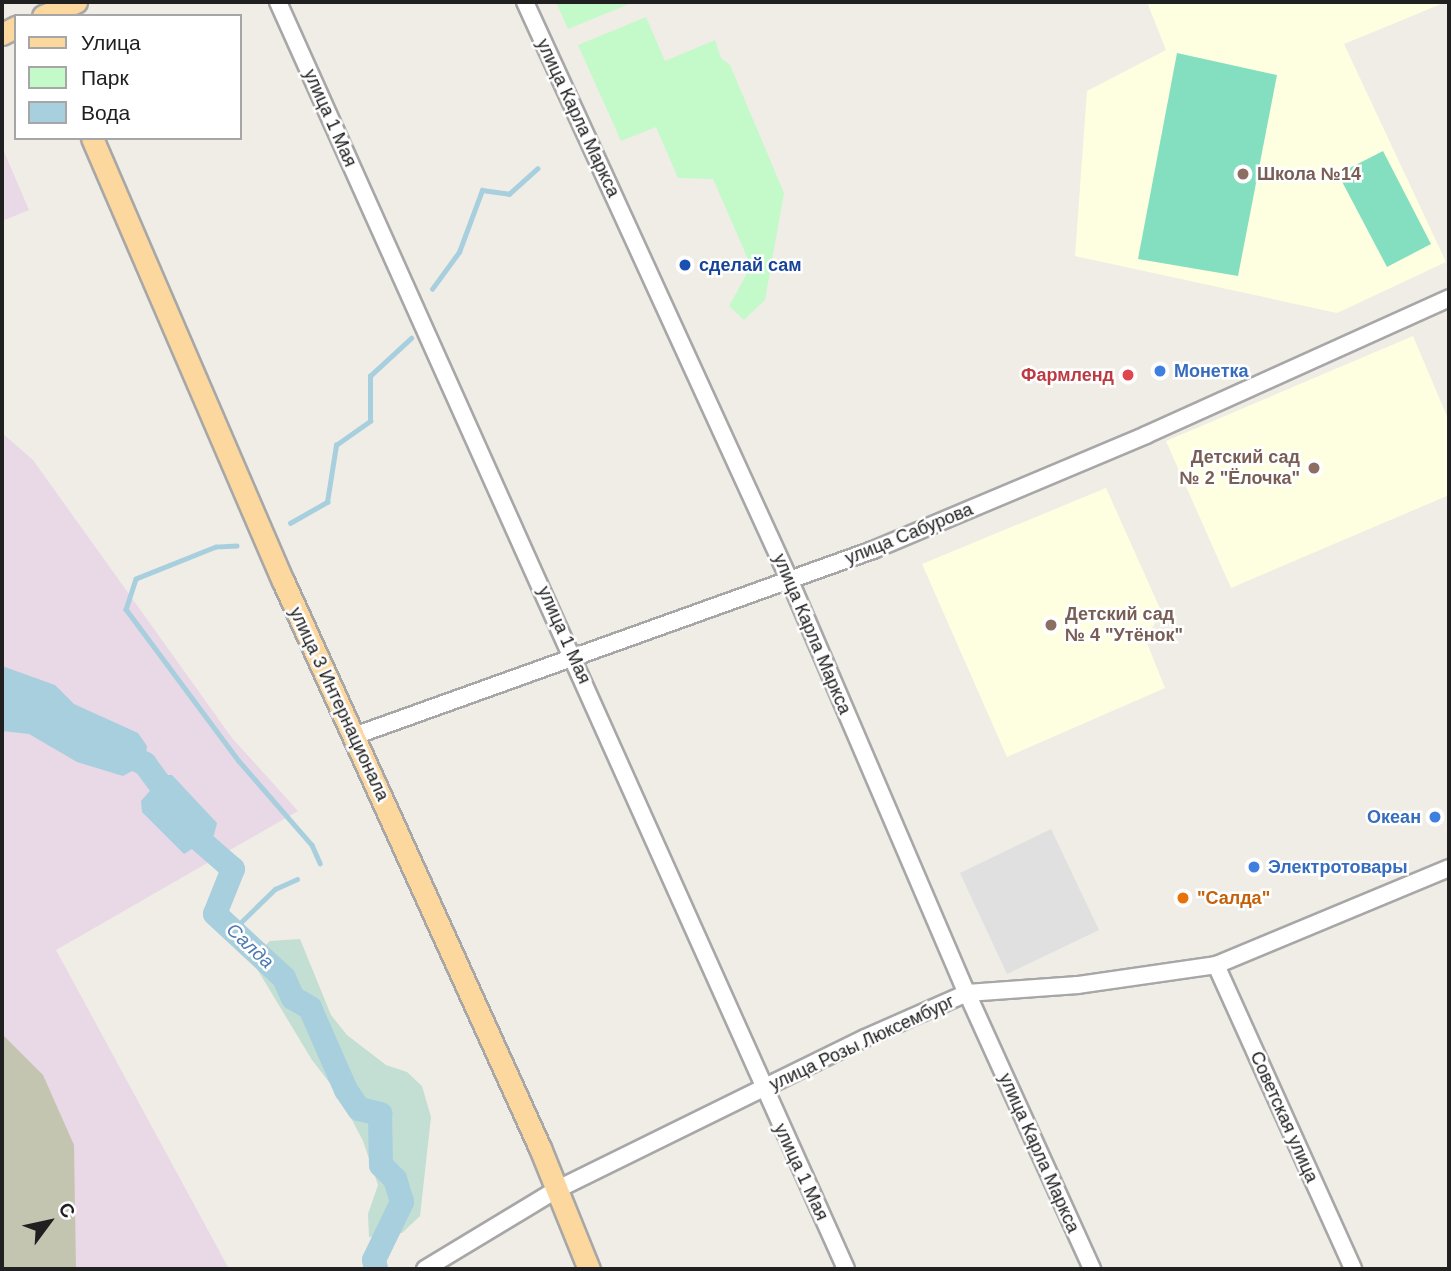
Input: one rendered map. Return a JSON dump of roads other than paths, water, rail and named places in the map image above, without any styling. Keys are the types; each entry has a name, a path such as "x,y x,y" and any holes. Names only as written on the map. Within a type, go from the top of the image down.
{"main road":[{"path":"46,14 76,2"},
{"name":"улица 3 Интернационала","path":"93,140 589,1269"}],"street":[{"name":"улица 1 Мая","path":"278,2 575,658 846,1269"},
{"name":"улица Карла Маркса","path":"526,2 790,582 967,993 1092,1269"},
{"name":"улица Сабурова","path":"354,736 790,582 1134,440 1449,298"},
{"name":"улица Розы Люксембург","path":"425,1269 443,1261 556,1189 967,993 1078,985 1216,965 1449,868"},
{"name":"Советская улица","path":"1216,965 1353,1269"}],"water":[{"path":"2,666 55,685 74,704 138,733 147,746 145,764 123,776 77,762 29,734 2,731"},
{"path":"164,775 172,775 217,823 214,835 184,854 142,812 141,801"}],"waterway":[{"path":"432,289 459,252 482,190 509,194 537,169"},
{"path":"290,523 327,502 336,445 370,421 370,376 411,338"},
{"path":"237,546 216,547 136,579 126,609 239,761 312,845 320,863"},
{"name":"Салда","path":"114,750 145,764 202,842 233,869 215,914 284,978 293,998 310,1008 346,1090 359,1109 380,1114 381,1165 395,1179 402,1202 374,1260 376,1269"},
{"path":"234,929 275,889 297,879"}],"place":[{"name":"Школа №14","path":"1243,174"},
{"name":"сделай сам","path":"685,265"},
{"name":"Монетка","path":"1160,371"},
{"name":"Фармленд","path":"1128,375"},
{"name":"Детский сад № 2 \"Ёлочка\"","path":"1314,468"},
{"name":"Детский сад № 4 \"Утёнок\"","path":"1051,625"},
{"name":"Океан","path":"1435,817"},
{"name":"Электротовары","path":"1254,867"},
{"name":"\"Салда\"","path":"1183,898"}]}
